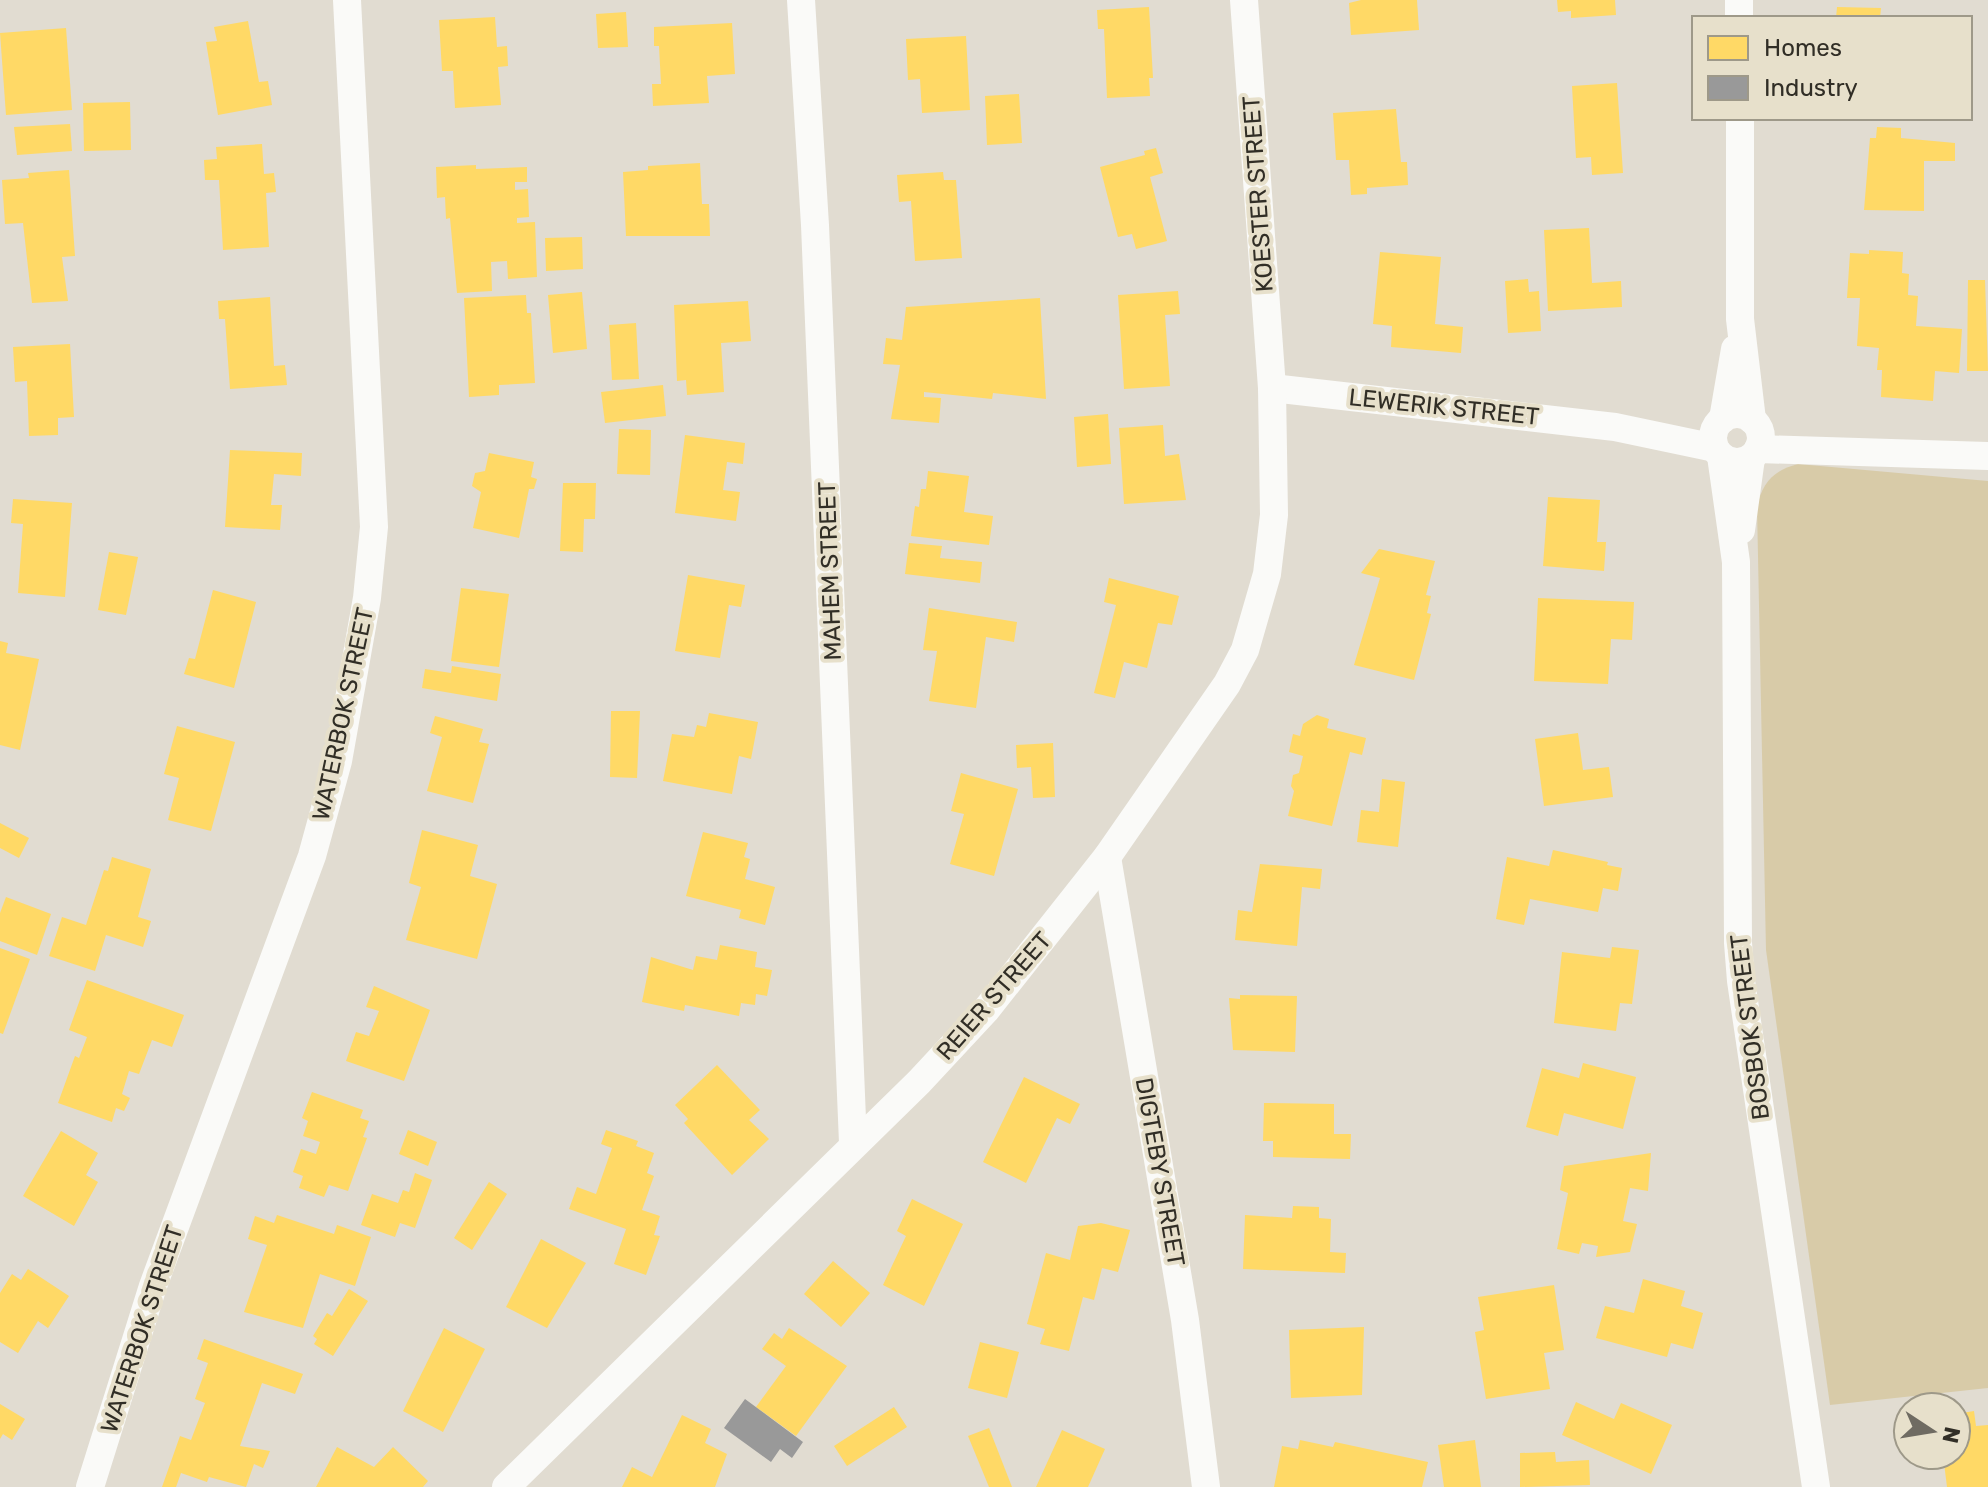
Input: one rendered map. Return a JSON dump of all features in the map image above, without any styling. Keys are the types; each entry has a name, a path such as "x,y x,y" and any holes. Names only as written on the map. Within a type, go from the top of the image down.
{"street":[{"name":"WATERBOK STREET","path":"90,1487 153,1286 312,856 338,761 356,657 372,564 374,527 347,0"},
{"name":"MAHEM STREET","path":"801,0 815,225 853,1143"},
{"name":"KOESTER STREET","path":"1244,0 1272,388"},
{"name":"BOSBOK STREET","path":"1736,562 1755,439 1740,319 1740,120"},
{"name":"BOSBOK STREET","path":"1740,319 1719,437 1736,562 1738,943 1816,1487"},
{"name":"REIER STREET","path":"506,1487 853,1143 919,1082 986,1010 1107,857 1227,684 1245,650 1272,549 1272,388"},
{"name":"LEWERIK STREET","path":"1272,388 1719,437"},
{"path":"1755,439 1736,462 1719,437 1735,414 1755,439 1844,449 1988,456"},
{"name":"DIGTEBY STREET","path":"1107,857 1185,1320 1206,1487"}],"shaded area":[{"path":"1798,464 1988,481 1988,1388 1892,1391 1892,1398 1830,1405 1766,950 1757,507 1770,479"}],"building: Homes":[{"path":"1361,0 1417,0 1419,30 1351,35 1349,3"},
{"path":"1557,0 1615,0 1616,15 1571,18 1571,11 1558,12"},
{"path":"1149,7 1153,78 1149,78 1150,96 1107,98 1104,29 1098,29 1097,10"},
{"path":"1837,7 1881,8 1880,16 1836,16"},
{"path":"626,12 628,47 598,48 596,14"},
{"path":"495,17 497,47 507,46 508,66 498,67 501,105 455,108 453,71 442,71 439,20"},
{"path":"248,21 259,82 268,81 272,105 218,115 206,42 217,41 214,27"},
{"path":"732,23 735,74 707,76 709,103 653,106 652,84 661,84 659,46 654,46 654,27"},
{"path":"66,28 72,110 6,115 0,33"},
{"path":"966,36 970,110 922,113 920,79 908,80 906,39"},
{"path":"1617,83 1623,173 1592,175 1591,157 1576,158 1572,86"},
{"path":"1019,94 1022,143 987,145 985,96"},
{"path":"130,102 131,150 84,151 83,103"},
{"path":"1396,109 1401,162 1407,162 1408,185 1367,188 1367,194 1351,195 1349,160 1336,160 1333,113"},
{"path":"70,124 72,151 17,155 14,127"},
{"path":"1877,127 1901,128 1901,138 1955,143 1955,161 1924,161 1924,211 1864,210 1870,138 1876,138"},
{"path":"262,144 264,174 274,173 276,192 266,193 269,247 223,250 219,180 205,180 204,160 217,159 216,147"},
{"path":"1156,148 1163,173 1150,177 1167,241 1136,249 1132,234 1118,237 1100,167 1145,155 1144,151"},
{"path":"700,163 702,204 709,204 710,236 626,236 623,172 648,170 648,166"},
{"path":"476,165 476,169 527,167 527,182 515,182 515,190 528,189 529,217 517,218 517,223 535,222 537,277 508,279 507,261 491,262 492,291 457,293 450,218 446,219 445,197 437,198 436,167"},
{"path":"69,170 75,256 62,257 68,301 32,303 23,223 5,224 2,180 29,178 28,173"},
{"path":"943,172 944,180 956,180 962,258 915,261 911,201 899,202 897,175"},
{"path":"1589,228 1592,283 1621,281 1622,307 1548,311 1544,230"},
{"path":"582,237 583,269 546,271 545,238"},
{"path":"1869,250 1903,252 1902,273 1909,274 1908,295 1918,296 1916,326 1962,329 1959,373 1935,371 1933,401 1881,397 1882,370 1877,370 1879,348 1857,346 1860,298 1847,298 1850,253 1869,254"},
{"path":"1380,252 1441,257 1435,324 1463,327 1461,353 1391,347 1392,326 1373,324"},
{"path":"1528,279 1529,292 1539,291 1541,331 1508,333 1505,281"},
{"path":"1968,280 1985,280 1988,371 1967,371"},
{"path":"1178,291 1180,314 1165,315 1170,386 1124,389 1118,295"},
{"path":"582,292 587,349 553,353 548,295"},
{"path":"526,295 527,313 531,313 535,383 499,385 499,395 469,397 464,298"},
{"path":"270,297 274,366 285,365 287,385 230,389 225,319 219,319 218,301"},
{"path":"1040,298 1046,399 993,393 992,399 924,392 924,397 941,398 939,423 891,419 900,365 883,364 886,338 902,340 906,307"},
{"path":"748,301 751,341 721,343 724,392 687,395 686,380 677,381 674,305"},
{"path":"636,323 639,379 612,380 609,325"},
{"path":"70,344 74,417 58,418 58,435 29,436 27,381 15,382 13,347"},
{"path":"663,385 666,416 605,423 601,392"},
{"path":"1108,414 1111,464 1077,467 1074,417"},
{"path":"1163,425 1165,456 1179,454 1186,500 1124,504 1119,428"},
{"path":"619,429 651,430 650,475 617,474"},
{"path":"685,435 745,443 743,464 727,462 723,490 740,492 736,521 675,513"},
{"path":"230,450 302,453 301,476 274,474 271,505 282,505 280,530 225,527"},
{"path":"489,453 534,462 531,477 537,479 534,489 529,489 519,538 473,528 481,492 472,486 475,473 485,471"},
{"path":"928,471 969,476 964,512 993,516 989,545 911,536 915,506 919,507 921,489 926,489"},
{"path":"563,483 596,483 595,519 584,519 583,552 560,551"},
{"path":"1548,497 1600,500 1597,542 1606,542 1604,571 1543,566"},
{"path":"13,499 72,503 65,597 18,593 23,524 11,523"},
{"path":"909,543 942,546 940,558 982,562 980,583 905,574"},
{"path":"1379,549 1435,561 1426,595 1431,596 1427,613 1431,614 1414,680 1354,665 1380,578 1361,573"},
{"path":"109,552 138,557 126,615 98,610"},
{"path":"688,575 745,585 741,607 729,605 720,658 675,651"},
{"path":"1109,578 1179,596 1172,625 1158,623 1147,668 1124,662 1115,698 1094,693 1116,605 1104,602"},
{"path":"461,588 509,594 499,667 451,661"},
{"path":"213,590 256,602 234,688 184,674 189,658 195,659"},
{"path":"1538,598 1634,602 1632,640 1611,639 1608,684 1534,681"},
{"path":"929,608 1017,622 1014,642 986,637 976,708 929,701 937,651 923,650"},
{"path":"0,641 8,643 6,653 39,659 20,750 0,745"},
{"path":"452,666 501,674 497,701 422,688 425,669 451,673"},
{"path":"611,711 640,711 637,778 610,777"},
{"path":"709,713 758,722 751,759 739,756 732,794 663,781 672,734 694,737 697,725 706,727"},
{"path":"1317,715 1329,719 1327,728 1366,738 1362,755 1350,752 1332,826 1288,816 1294,791 1291,786 1293,775 1299,773 1303,756 1289,752 1293,734 1300,736 1303,724"},
{"path":"435,716 483,729 479,742 489,744 473,803 427,791 442,737 430,733"},
{"path":"177,726 235,742 211,831 168,820 179,778 164,774"},
{"path":"1578,733 1583,770 1609,767 1613,797 1544,806 1535,739"},
{"path":"1053,743 1055,797 1033,798 1031,767 1017,768 1016,745"},
{"path":"961,773 1018,789 994,876 950,864 964,814 951,811"},
{"path":"1382,779 1405,782 1398,847 1357,842 1361,810 1379,812"},
{"path":"0,823 29,838 19,858 0,848"},
{"path":"422,830 478,845 470,876 497,884 477,959 406,940 421,887 409,883"},
{"path":"703,832 748,843 744,857 750,859 745,879 775,887 765,925 739,918 741,910 686,896"},
{"path":"1553,850 1622,868 1618,891 1603,888 1598,912 1530,899 1524,925 1496,919 1507,857 1549,866"},
{"path":"112,857 151,869 138,917 151,921 143,947 106,935 95,971 49,956 62,917 86,925 104,870 108,871"},
{"path":"1260,864 1322,869 1320,889 1302,887 1297,946 1235,940 1238,910 1252,912"},
{"path":"6,897 51,914 37,955 0,941 0,913"},
{"path":"720,945 757,952 755,967 772,970 767,996 756,994 755,1005 741,1003 739,1016 685,1005 684,1011 642,1002 651,957 693,970 696,956 717,960"},
{"path":"1612,947 1639,950 1632,1004 1620,1003 1616,1031 1554,1023 1562,952 1610,958"},
{"path":"0,948 30,959 3,1034 0,1033"},
{"path":"87,980 184,1015 172,1047 152,1040 139,1074 129,1071 122,1094 130,1098 124,1111 116,1108 112,1122 58,1103 75,1056 79,1058 87,1037 69,1030"},
{"path":"374,986 430,1010 404,1081 346,1061 356,1032 369,1036 379,1011 366,1007"},
{"path":"1240,995 1297,996 1295,1052 1233,1050 1229,998 1240,999"},
{"path":"1583,1063 1636,1077 1623,1129 1564,1113 1558,1136 1526,1127 1542,1068 1579,1078"},
{"path":"717,1065 760,1110 749,1120 769,1139 732,1175 684,1123 688,1119 675,1105"},
{"path":"1024,1077 1080,1104 1070,1124 1057,1118 1026,1183 983,1162"},
{"path":"312,1092 363,1110 360,1118 369,1121 363,1137 367,1138 348,1191 329,1185 324,1197 299,1188 303,1176 293,1172 301,1149 316,1154 320,1142 303,1136 308,1121 302,1118"},
{"path":"1264,1103 1334,1104 1334,1134 1351,1134 1350,1159 1273,1157 1273,1141 1263,1141"},
{"path":"408,1130 437,1142 428,1166 399,1154"},
{"path":"606,1130 638,1141 636,1146 654,1153 647,1173 654,1176 642,1210 660,1216 654,1235 660,1236 646,1275 614,1264 626,1229 569,1209 577,1187 596,1194 612,1148 601,1144"},
{"path":"61,1131 98,1153 86,1175 98,1182 74,1226 23,1196"},
{"path":"1651,1153 1648,1191 1630,1188 1623,1221 1637,1224 1630,1252 1596,1257 1598,1246 1582,1243 1579,1254 1557,1249 1568,1193 1560,1190 1564,1166"},
{"path":"415,1173 432,1180 415,1228 400,1223 395,1237 361,1225 372,1194 398,1203 403,1190 409,1192"},
{"path":"489,1182 507,1194 472,1250 454,1238"},
{"path":"912,1199 963,1224 924,1306 883,1285 906,1236 897,1231"},
{"path":"1293,1206 1319,1207 1319,1218 1331,1219 1330,1252 1346,1253 1345,1273 1243,1269 1245,1215 1292,1218"},
{"path":"277,1215 334,1234 337,1225 371,1237 355,1286 320,1274 303,1328 244,1312 267,1245 248,1239 255,1216 274,1223"},
{"path":"1101,1223 1130,1230 1118,1272 1102,1268 1094,1300 1083,1297 1069,1351 1040,1344 1045,1329 1027,1324 1046,1253 1070,1260 1078,1226"},
{"path":"541,1239 586,1263 547,1328 506,1307"},
{"path":"833,1261 870,1293 841,1327 804,1294"},
{"path":"28,1269 69,1296 48,1328 38,1321 18,1353 0,1342 0,1293 12,1274 21,1280"},
{"path":"1643,1279 1685,1291 1681,1306 1703,1313 1693,1349 1671,1343 1667,1357 1596,1338 1605,1306 1634,1313"},
{"path":"1554,1285 1564,1350 1544,1353 1550,1389 1486,1399 1475,1332 1484,1330 1478,1297"},
{"path":"349,1289 368,1301 333,1356 314,1344 317,1339 313,1336 327,1313 332,1316"},
{"path":"1364,1327 1362,1395 1291,1398 1289,1330"},
{"path":"444,1328 485,1349 443,1432 403,1411"},
{"path":"789,1328 847,1366 796,1436 756,1407 786,1366 762,1349 774,1333 782,1339"},
{"path":"204,1339 303,1374 295,1394 262,1383 240,1446 270,1451 263,1468 254,1464 246,1487 209,1477 207,1482 181,1473 176,1487 162,1487 180,1436 191,1440 205,1403 195,1399 208,1363 197,1359"},
{"path":"980,1342 1019,1352 1007,1398 968,1388"},
{"path":"1576,1402 1614,1419 1621,1403 1672,1425 1651,1474 1562,1435"},
{"path":"0,1404 25,1419 12,1440 3,1434 0,1439"},
{"path":"894,1407 907,1427 847,1466 834,1446"},
{"path":"1972,1411 1976,1426 1988,1425 1988,1487 1947,1487 1945,1471 1972,1471"},
{"path":"682,1415 711,1429 705,1443 727,1454 715,1487 622,1487 632,1467 652,1477"},
{"path":"989,1428 1012,1487 989,1487 968,1436"},
{"path":"1062,1430 1105,1449 1088,1487 1036,1487"},
{"path":"1300,1440 1333,1447 1335,1442 1428,1462 1422,1487 1274,1487 1282,1446 1298,1449"},
{"path":"1475,1440 1481,1487 1444,1487 1438,1445"},
{"path":"337,1447 374,1467 393,1447 428,1481 423,1487 316,1487"},
{"path":"1555,1452 1556,1462 1589,1460 1590,1485 1520,1487 1520,1453"}],"building: Industry":[{"path":"745,1399 803,1442 792,1458 780,1449 771,1462 724,1428"}]}
